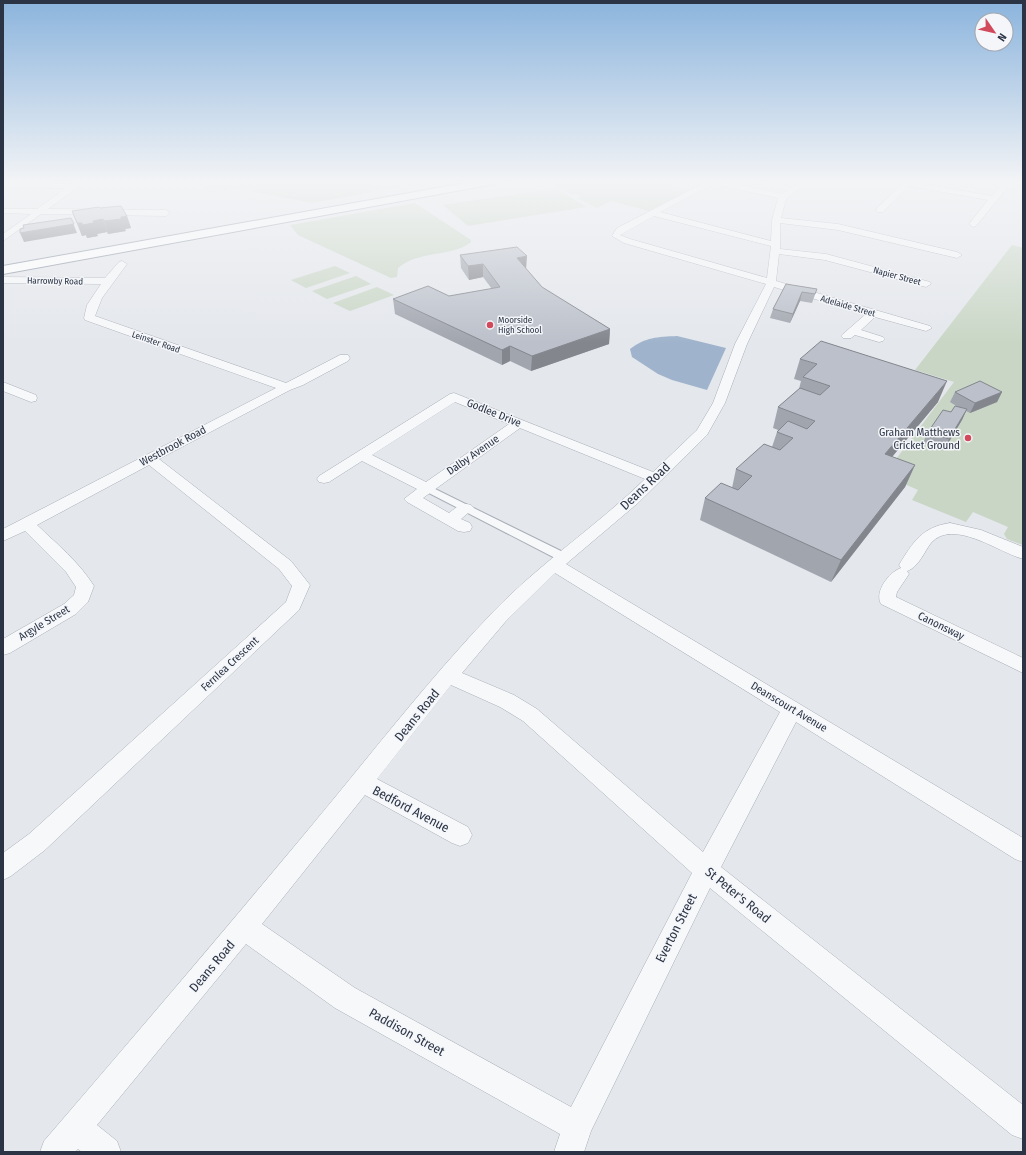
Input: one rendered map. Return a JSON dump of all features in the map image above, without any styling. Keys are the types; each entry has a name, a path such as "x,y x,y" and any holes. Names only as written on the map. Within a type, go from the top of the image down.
{"highway":[{"path":"3,262 158,235"},
{"path":"3,270 197,235"}],"street":[{"name":"Adelaide Street","path":"616,235 627,242 722,268 770,285 926,328"},
{"name":"Napier Street","path":"735,235 775,247 826,258 926,284"},
{"name":"Deans Road","path":"55,1152 244,927 448,676 500,616 559,561 633,500 692,442 707,424 719,403 741,344 770,285 775,235"},
{"path":"872,235 957,255"},
{"name":"Leinster Road","path":"122,264 107,281 90,312 89,318 286,387"},
{"name":"Harrowby Road","path":"3,280 107,281"},
{"path":"873,313 850,333 879,339"},
{"name":"Westbrook Road","path":"3,536 344,358"},
{"path":"3,386 31,398"},
{"name":"Godlee Drive","path":"324,479 454,397 655,478"},
{"name":"Dalby Avenue","path":"450,520 412,499 519,423"},
{"path":"360,455 466,508 559,561"},
{"name":"Fernlea Crescent","path":"3,868 37,842 294,605 300,585 285,565 150,459"},
{"path":"464,527 450,520 466,508"},
{"name":"Argyle Street","path":"3,648 70,609 82,598 85,586 72,568 26,523"},
{"name":"Canonsway","path":"1023,553 964,529 939,529 930,536 904,569 888,591 887,600 1023,666"},
{"name":"Deanscourt Avenue","path":"559,561 792,709 1023,851"},
{"name":"St Peter's Road","path":"448,676 507,701 530,715 706,870 1023,1124"},
{"name":"Everton Street","path":"569,1152 577,1127 706,870 792,709"},
{"name":"Bedford Avenue","path":"362,782 460,835"},
{"name":"Paddison Street","path":"244,927 345,998 577,1127"},
{"path":"76,1128 106,1152"}],"green space":[{"path":"298,235 463,235 471,240 471,242 464,247 455,250 415,258 406,262 398,268 397,277 391,278"},
{"name":"Graham Matthews Cricket Ground","path":"1012,245 1023,248 1023,545 1007,539 1004,534 1008,527 973,512 966,522 912,500 918,490 884,475 954,382 915,370"},
{"path":"335,266 350,273 306,288 291,280"},
{"path":"356,276 371,284 327,299 312,291"},
{"path":"377,287 394,295 350,311 333,303"}],"water":[{"path":"677,336 726,348 707,390 672,380 658,374 632,357 630,349 641,342 658,337"}],"building":[{"path":"517,247 527,256 517,258 542,287 610,329 532,356 510,346 502,350 393,299 428,286 449,296 500,287 483,264 468,266 460,255"},
{"path":"786,284 817,289 815,294 802,292 793,314 773,309"},
{"path":"821,341 947,381 885,454 915,465 841,560 705,498 721,483 738,490 752,476 736,469 764,444 780,450 793,438 777,432 788,421 807,429 815,421 778,407 800,388 820,395 830,386 803,377 817,364 800,359"},
{"path":"980,381 1002,392 975,403 955,392"},
{"path":"955,406 967,409 949,439 928,432 943,410 951,412"}],"place":[{"name":"Moorside High School","path":"490,325"},
{"name":"Graham Matthews Cricket Ground","path":"968,438"}]}
